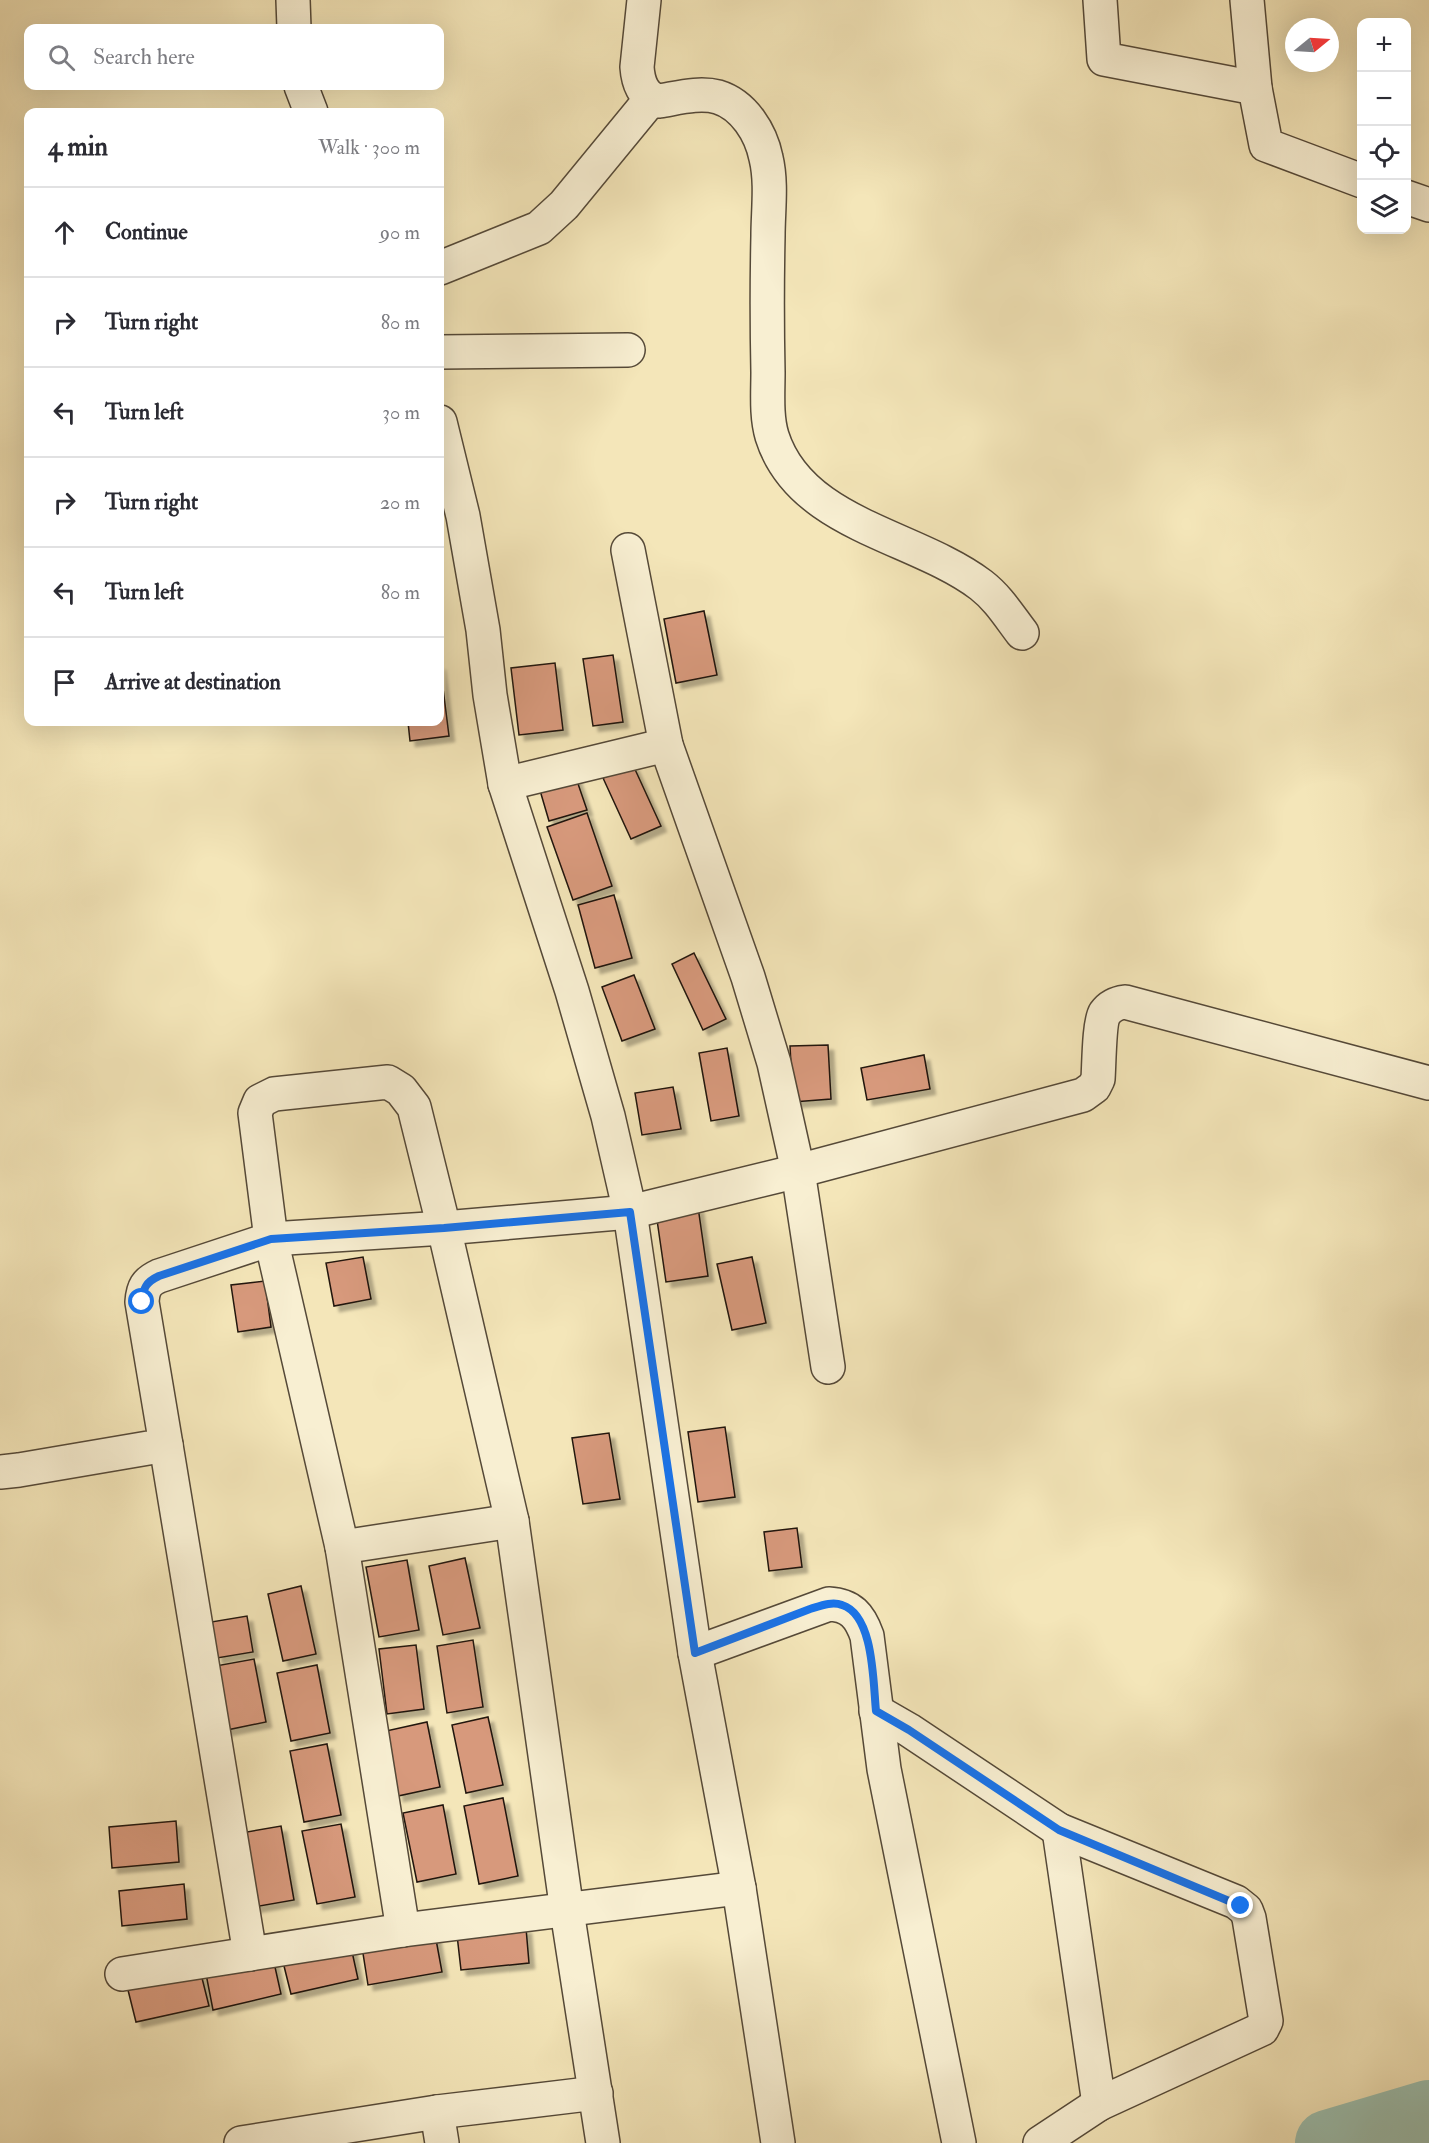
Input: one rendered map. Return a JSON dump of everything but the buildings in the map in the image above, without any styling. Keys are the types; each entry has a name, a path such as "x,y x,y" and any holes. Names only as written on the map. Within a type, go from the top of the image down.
{"street":[{"path":"293,0 294,24"},
{"path":"644,0 637,67 640,83 651,99 659,101 707,95 724,100 733,104 744,114 762,142 767,161 768,189 768,410 772,435 781,457 793,477 819,500 872,530 945,563 981,585 997,598 1022,633"},
{"path":"1100,0 1104,59 1255,88"},
{"path":"1248,0 1255,88 1266,146 1359,180"},
{"path":"303,90 309,108"},
{"path":"444,266 539,228 548,222 651,99"},
{"path":"1411,199 1429,206"},
{"path":"444,352 628,350"},
{"path":"444,438 464,516 505,784 572,991 608,1116 630,1212 695,1653 739,1888 778,2143"},
{"path":"628,550 666,745 748,977 774,1064 798,1171 828,1367"},
{"path":"505,784 666,745"},
{"path":"250,1954 142,1302 142,1290 148,1281 271,1239 444,1228 630,1212 798,1171 1087,1093 1094,1088 1098,1079 1103,1018 1110,1008 1125,1002 1429,1083"},
{"path":"403,1930 342,1547 271,1239 255,1113 260,1101 274,1094 388,1082 401,1090 414,1107 512,1521 567,1911 603,2143"},
{"path":"0,1472 166,1445"},
{"path":"342,1547 512,1521"},
{"path":"695,1653 810,1609 829,1604 842,1605 855,1612 862,1621 867,1636 884,1769 959,2143"},
{"path":"876,1711 909,1730 1059,1830 1246,1910 1251,1926 1265,2025 1256,2033 1100,2104 1040,2143"},
{"path":"1059,1830 1100,2104"},
{"path":"122,1974 403,1930 739,1888"},
{"path":"260,2142 439,2128 596,2093"}],"waterway":[{"path":"1328,2143 1429,2113"}],"route":[{"path":"142,1302 142,1290 148,1281 271,1239 444,1228 630,1212 695,1653 810,1609 829,1604 842,1605 855,1612 862,1621 867,1636 876,1711 909,1730 1059,1830 1241,1906"}]}
